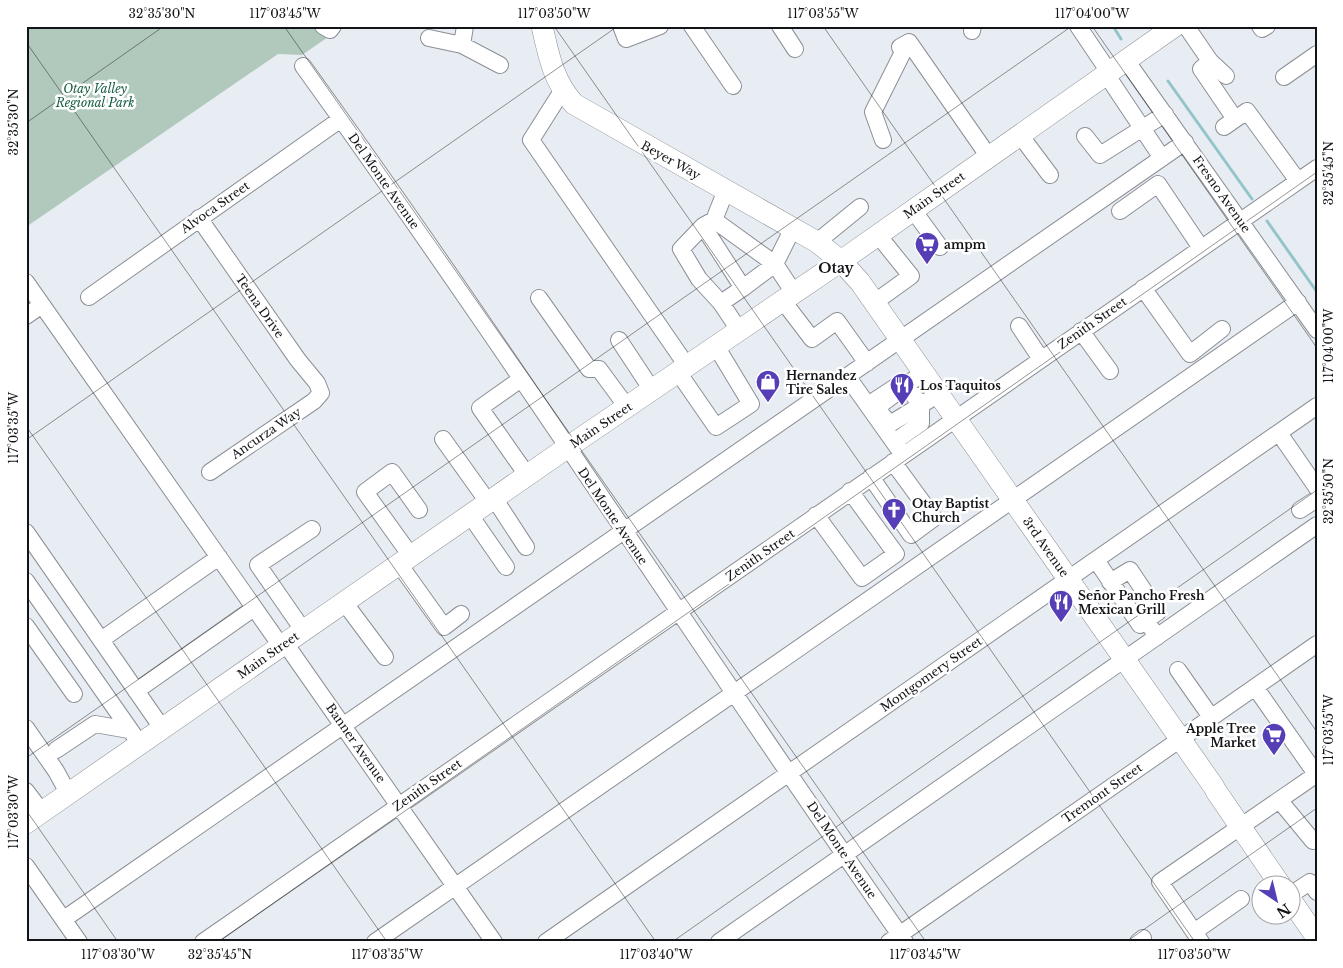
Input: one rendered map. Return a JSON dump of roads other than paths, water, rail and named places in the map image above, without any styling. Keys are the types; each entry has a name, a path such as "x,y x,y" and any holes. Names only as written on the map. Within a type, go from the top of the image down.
{"main road":[{"name":"Beyer Way","path":"542,26 553,72 562,91 574,104 590,115 817,242 841,261"},
{"name":"Main Street","path":"34,817 68,793 134,737 162,728 527,475 841,261 1175,26"},
{"name":"3rd Avenue","path":"841,261 875,302 1274,876"},
{"path":"1300,913 1317,938"}],"street":[{"path":"323,26 330,30 333,26"},
{"path":"462,45 465,26"},
{"path":"621,26 626,38 660,26"},
{"path":"692,26 733,86"},
{"path":"780,26 795,49"},
{"path":"1078,26 1114,69 1143,129 1162,158"},
{"path":"1186,26 1210,61 1226,76"},
{"path":"1260,26 1262,29 1267,26"},
{"path":"429,38 462,45 500,65"},
{"path":"882,140 873,112 903,52 900,46 909,42 989,157"},
{"path":"1284,77 1317,54"},
{"path":"1210,61 1201,69 1230,123 1247,110 1298,181"},
{"name":"Del Monte Avenue","path":"303,66 568,447 677,612 789,772 898,939"},
{"name":"Fresno Avenue","path":"1114,69 1165,114 1317,330"},
{"path":"562,91 531,140 683,369 716,427 751,404 716,346"},
{"path":"1086,136 1100,155 1165,114"},
{"name":"Alvoca Street","path":"89,298 199,218 341,119"},
{"path":"1020,135 1050,174"},
{"path":"64,919 624,533 1185,142"},
{"name":"Zenith Street","path":"203,942 871,477 897,453 956,418 1317,168"},
{"path":"1120,211 1158,184 1201,248"},
{"path":"726,190 709,223 681,249 699,280 721,303 739,330"},
{"path":"817,242 860,207"},
{"path":"913,210 940,246"},
{"name":"Teena Drive","path":"199,218 322,393"},
{"path":"709,223 775,264 789,297 812,339 838,321 867,363"},
{"path":"709,223 742,288"},
{"path":"721,303 775,264 793,228"},
{"path":"875,302 910,276 878,235"},
{"name":"Banner Avenue","path":"26,282 254,608 345,726 494,942"},
{"path":"1143,288 1190,354 1222,329"},
{"path":"539,298 589,369 599,369 627,407"},
{"path":"375,942 457,887 1012,498 1298,302"},
{"path":"26,316 42,306"},
{"path":"1019,326 1040,359"},
{"path":"1081,331 1110,371"},
{"path":"619,340 652,390"},
{"path":"924,372 876,408 890,424 939,393"},
{"path":"847,376 868,405 934,518 892,548"},
{"path":"521,380 480,408 527,475"},
{"path":"868,405 903,382 921,405 922,423 897,453"},
{"name":"Ancurza Way","path":"210,472 314,401 322,393"},
{"name":"Montgomery Street","path":"546,942 1317,406"},
{"path":"1279,433 1317,488"},
{"path":"443,439 526,547"},
{"path":"419,510 392,472 365,492 444,627 461,614"},
{"path":"871,477 911,534"},
{"path":"816,515 862,578 896,554 850,491"},
{"path":"1300,510 1317,499"},
{"path":"470,515 506,567"},
{"path":"719,942 1317,525"},
{"path":"303,630 258,564 312,529"},
{"path":"26,532 162,728"},
{"path":"1110,582 1130,570 1133,564 1121,542"},
{"path":"101,640 219,557"},
{"path":"1096,560 1140,625 1158,612 1130,570"},
{"path":"26,581 134,737"},
{"path":"344,602 385,657"},
{"path":"136,691 254,608"},
{"path":"1146,620 1157,637"},
{"path":"26,626 74,694"},
{"name":"Tremont Street","path":"898,939 1317,644"},
{"path":"1178,670 1211,717"},
{"path":"1241,899 1198,937 1160,882 1316,774 1255,687"},
{"path":"56,750 95,724 134,737"},
{"path":"26,728 56,771 68,793"},
{"path":"26,791 34,817"},
{"path":"1280,800 1313,841"},
{"path":"26,866 79,942"},
{"path":"1300,888 1310,882 1317,892"}],"waterway":[{"path":"1113,26 1121,39"},
{"path":"1168,81 1252,199"},
{"path":"1267,221 1317,292"}],"place":[{"name":"ampm","path":"927,265"},
{"name":"Hernandez Tire Sales","path":"768,403"},
{"name":"Los Taquitos","path":"902,406"},
{"name":"Otay Baptist Church","path":"894,531"},
{"name":"Señor Pancho Fresh Mexican Grill","path":"1061,623"},
{"name":"Apple Tree Market","path":"1274,756"}],"district":[{"name":"Otay","path":"836,268"}],"park label":[{"name":"Otay Valley Regional Park","path":"95,95"}]}
